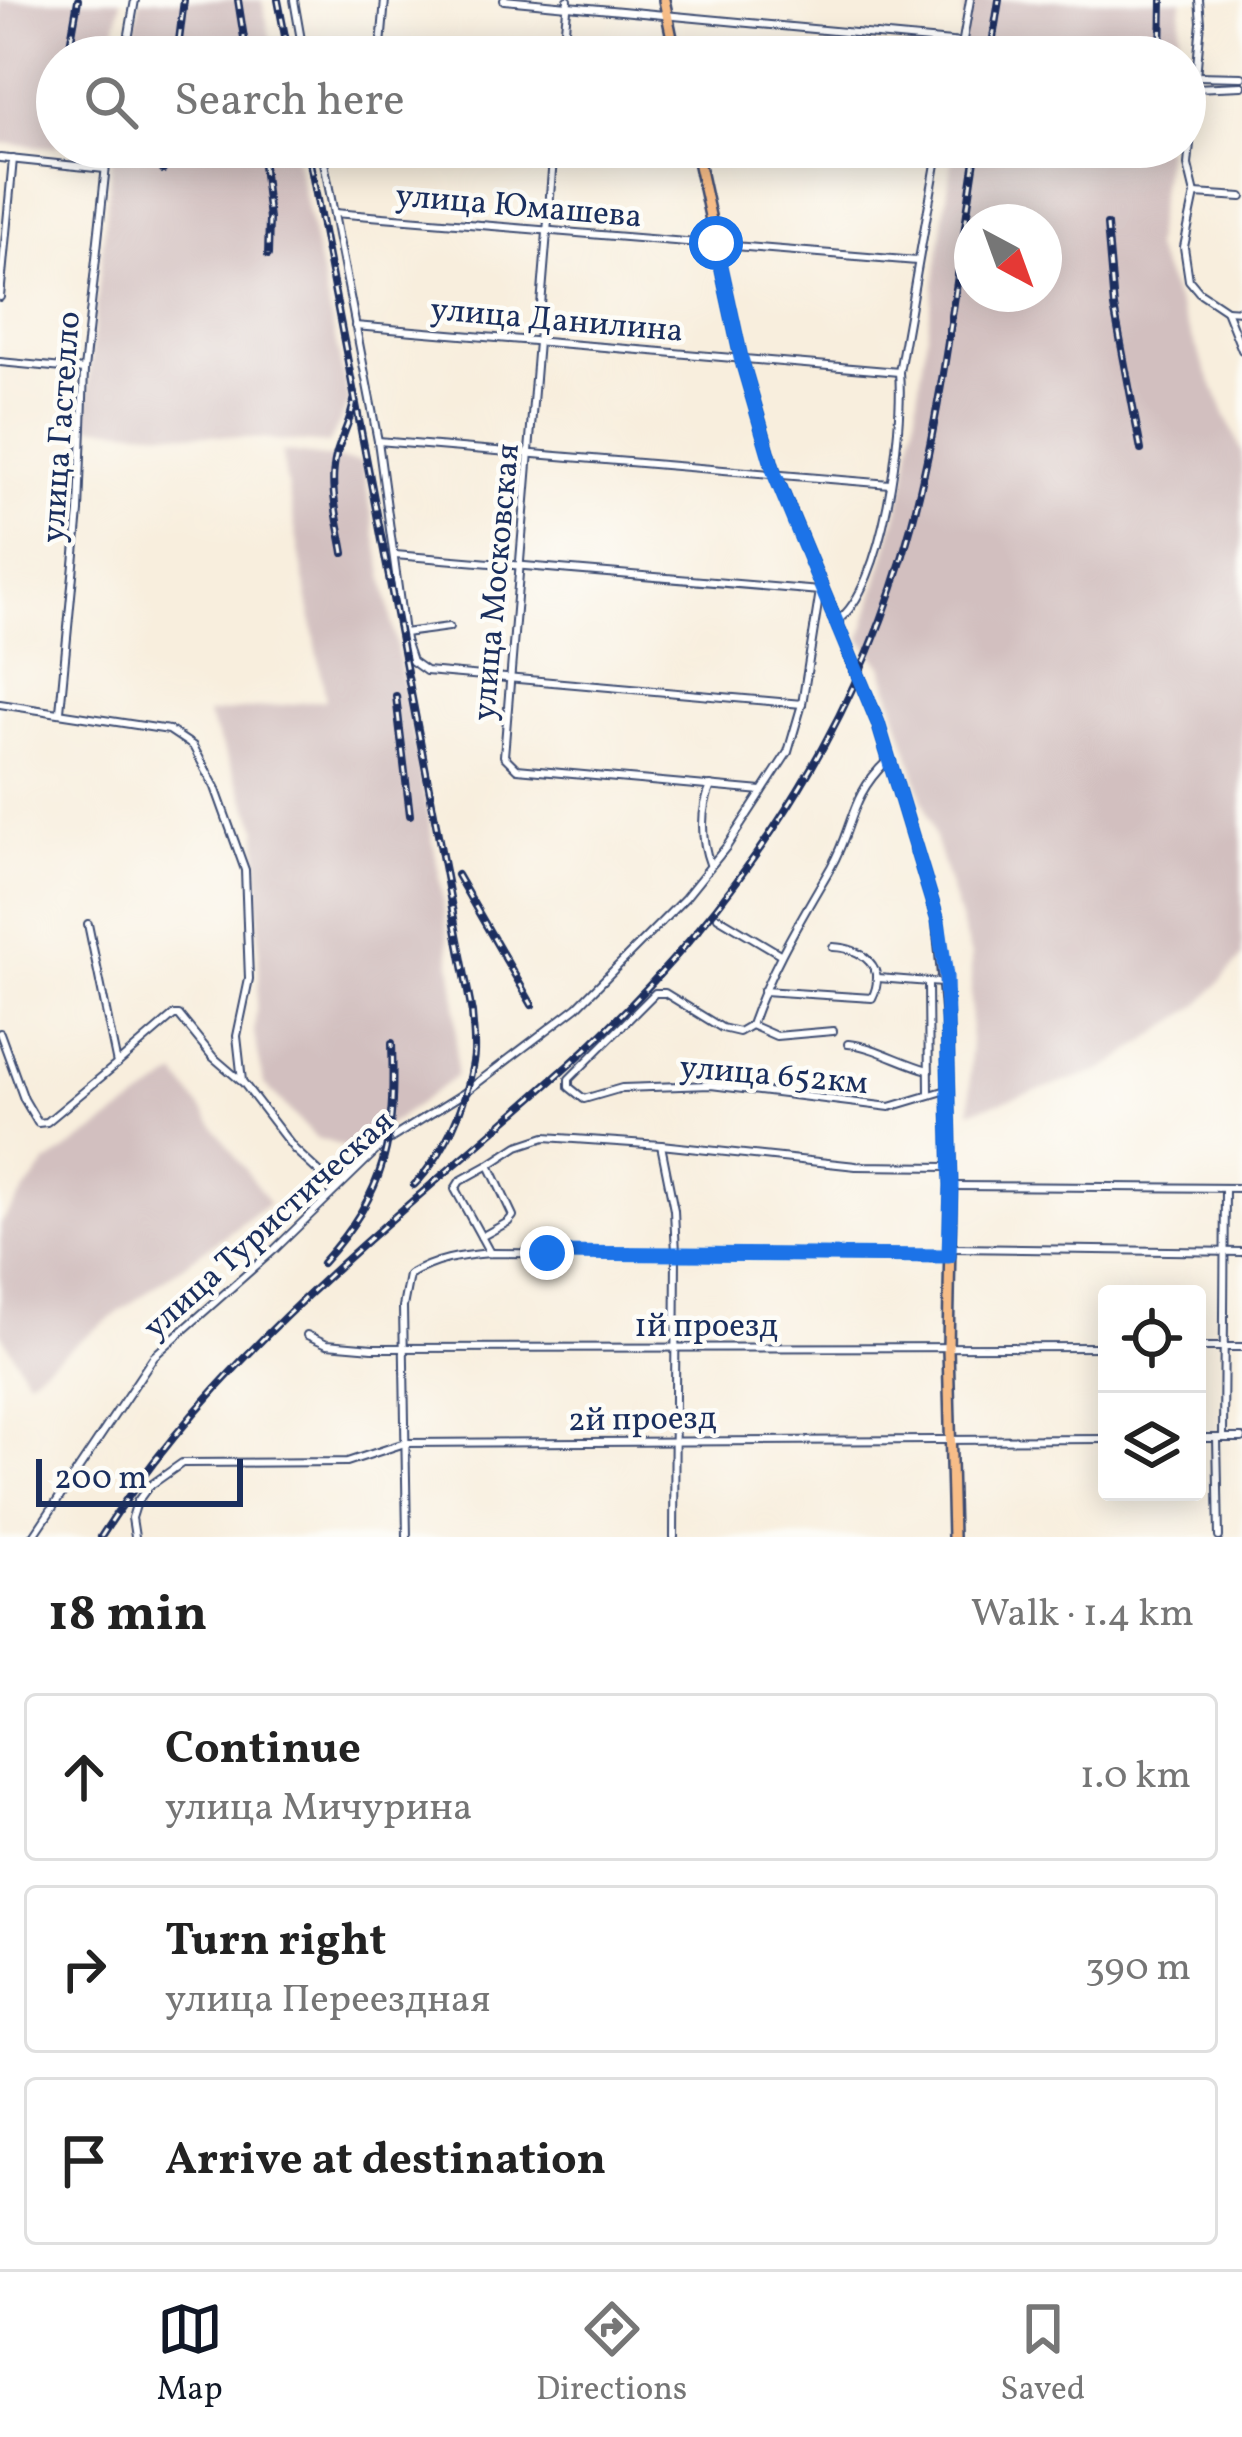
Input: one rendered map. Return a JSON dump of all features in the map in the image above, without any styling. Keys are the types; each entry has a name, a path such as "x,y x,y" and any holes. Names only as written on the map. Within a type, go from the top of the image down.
{"main road":[{"path":"664,0 671,36"},
{"path":"700,168 741,358 775,475 820,591 860,674 936,914 946,984 951,1186 947,1348 953,1537"}],"street":[{"path":"128,36 135,0"},
{"path":"293,0 300,36"},
{"path":"382,36 386,0"},
{"path":"504,0 886,36"},
{"path":"963,36 970,0"},
{"path":"1198,36 1199,0"},
{"path":"564,36 568,3"},
{"path":"1206,77 1242,82"},
{"path":"1206,86 1242,82"},
{"path":"0,158 36,162"},
{"path":"0,297 13,159"},
{"path":"96,168 105,169"},
{"path":"325,168 378,441 404,633 412,661 426,671 802,704"},
{"name":"улица Московская","path":"552,168 503,756 509,765 563,774 762,790"},
{"path":"834,623 856,604 882,533 902,402 898,372 935,168"},
{"path":"1189,168 1195,194 1184,247 1189,280 1226,310 1242,310"},
{"name":"улица Гастелло","path":"59,711 79,512 84,370 105,169"},
{"path":"1195,194 1242,196"},
{"name":"улица Юмашева","path":"334,213 917,261"},
{"path":"1226,310 1242,350"},
{"name":"улица Данилина","path":"355,326 898,372"},
{"path":"0,362 84,370"},
{"path":"378,441 890,484"},
{"path":"395,555 820,591"},
{"name":"улица Туристическая","path":"33,1537 154,1356 275,1249 384,1143 464,1093 577,1007 662,923 711,866 788,752 802,704 820,591"},
{"path":"404,633 449,627"},
{"path":"0,704 182,735 193,746 215,788 244,870 250,942 249,980 237,1036 242,1081"},
{"name":"улица 652км","path":"887,761 869,778 854,805 834,862 780,954 751,1025 739,1032 722,1028 665,993 656,993 569,1079 569,1087 584,1099 597,1099 622,1088 711,1085 890,1107 947,1090"},
{"path":"711,786 704,807 704,840 711,866"},
{"path":"718,917 780,954"},
{"path":"88,924 117,1064"},
{"path":"763,991 867,999 876,992 877,978 863,953 832,947"},
{"path":"877,978 946,984"},
{"path":"928,982 929,1095"},
{"path":"0,1033 31,1116 38,1123 47,1122 179,1016 213,1058 242,1081 294,1149 335,1186"},
{"name":"улица 652км","path":"751,1025 776,1036 833,1031"},
{"name":"улица 652км","path":"848,1044 864,1045 897,1062 928,1070"},
{"path":"490,1253 455,1189 460,1181 518,1146 545,1137 856,1166 949,1167"},
{"path":"661,1145 674,1210 676,1254 674,1537"},
{"path":"481,1237 508,1222 513,1211 489,1165"},
{"path":"951,1186 1242,1188"},
{"path":"1219,1537 1226,1188"},
{"path":"407,1537 406,1280 445,1257 490,1253 1242,1252"},
{"name":"1й проезд","path":"308,1335 327,1344 403,1348 1098,1347"},
{"path":"1206,1347 1242,1347"},
{"path":"1206,1438 1242,1438"},
{"name":"2й проезд","path":"135,1537 132,1518 137,1502 148,1487 182,1463 347,1462 405,1443 1098,1439"}],"shaded area":[{"path":"0,0 121,0 114,36 36,36 36,146 0,143"},
{"path":"140,0 262,0 270,36 134,36"},
{"path":"965,0 1182,0 1179,36 962,36"},
{"path":"111,168 299,168 349,403 329,444 84,426"},
{"path":"951,168 1163,168 1153,248 1242,452 1242,957 1199,1005 1102,1071 970,1111 971,956 882,666 861,639 905,486"},
{"path":"281,451 362,462 439,873 456,1000 456,1076 355,1150 316,1138 264,1084 254,1033 259,978 258,828 207,714 326,700"},
{"path":"177,1075 269,1203 27,1379 0,1332 0,1224 46,1164"}],"railway":[{"path":"72,36 78,0"},
{"path":"180,36 184,0"},
{"path":"238,0 244,36"},
{"path":"278,0 285,36"},
{"path":"993,36 999,0"},
{"path":"1161,36 1162,0"},
{"path":"263,168 268,255"},
{"path":"311,168 472,1013 474,1056 465,1095 444,1144 414,1185"},
{"path":"101,1537 147,1470 253,1349 369,1239 614,1022 672,961 774,828 855,682 887,604 912,523 941,383 974,168"},
{"path":"1107,225 1114,307 1141,450"},
{"path":"344,553 333,480 354,401"},
{"path":"396,696 410,815"},
{"path":"457,875 532,1005"},
{"path":"322,1263 361,1211 383,1162 392,1108 392,1043"}],"route":[{"path":"547,1253 949,1256 946,976 938,921 878,723 775,475 741,358 716,243"}]}
